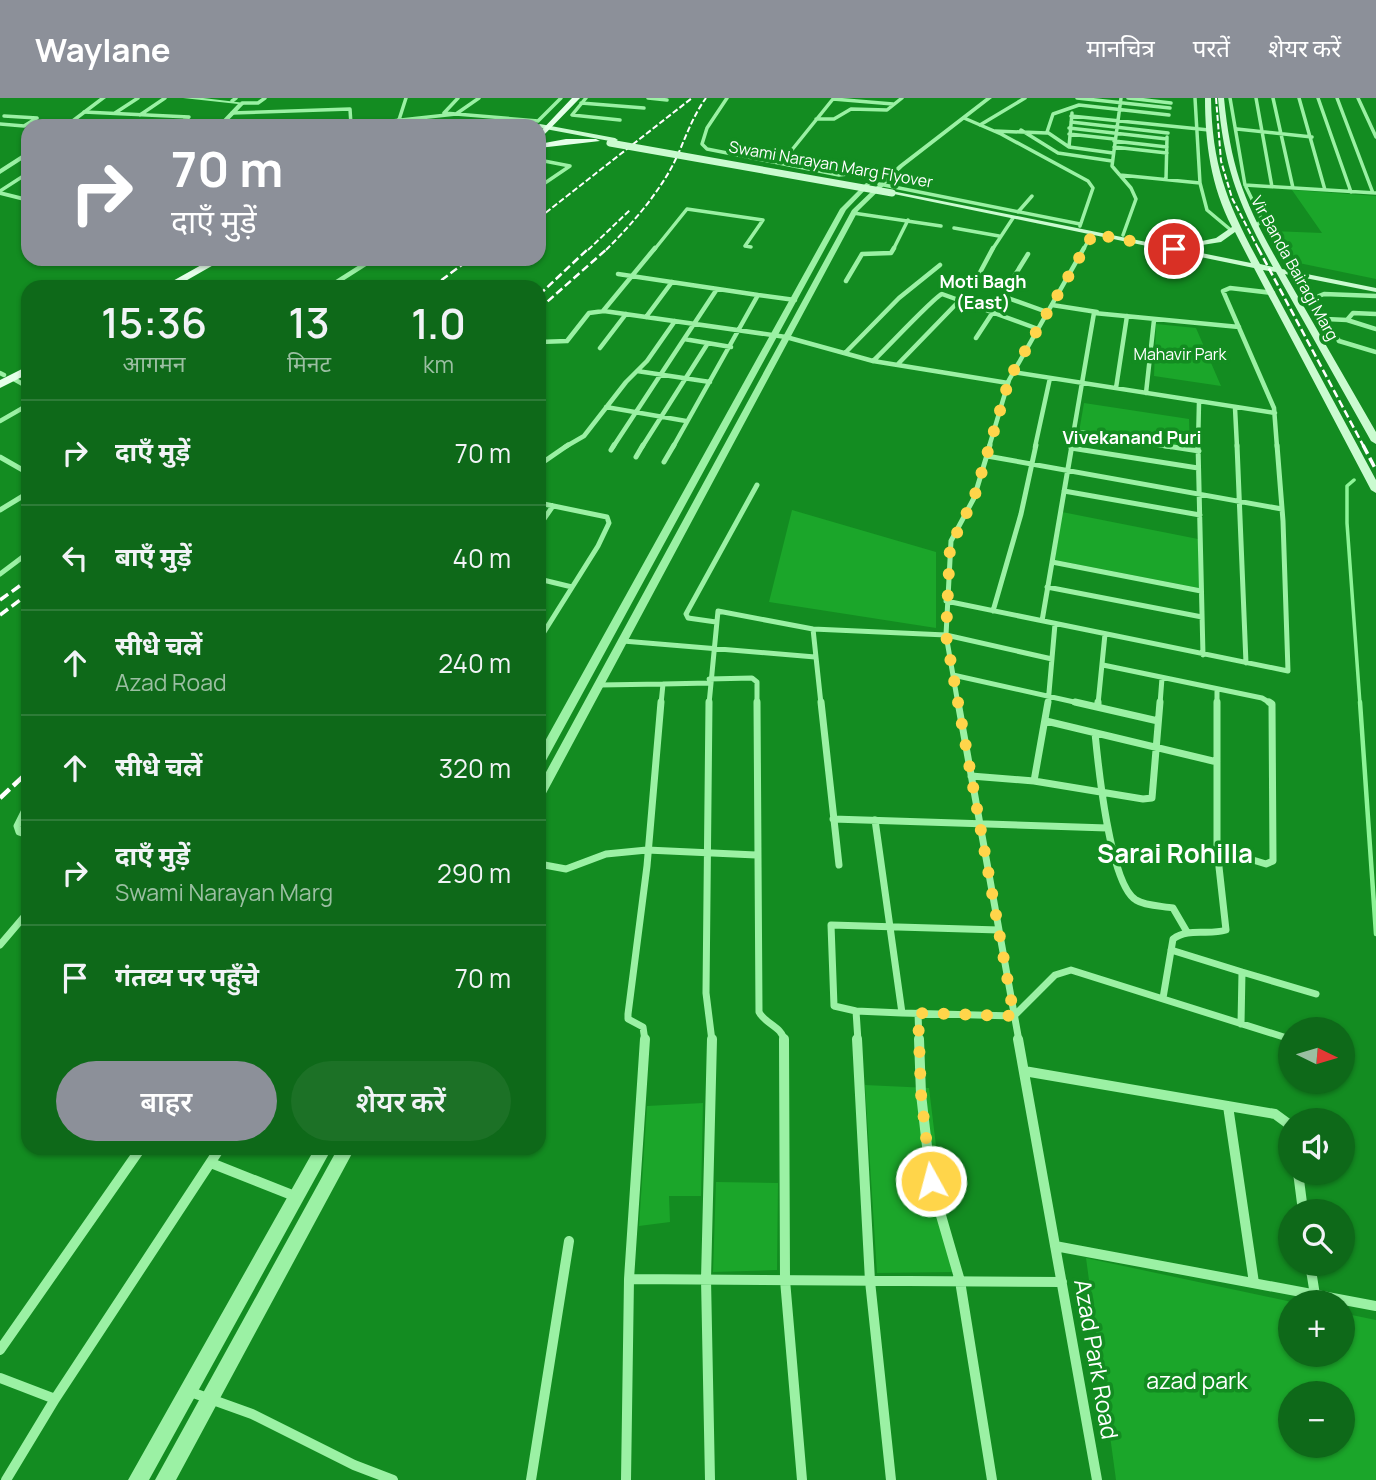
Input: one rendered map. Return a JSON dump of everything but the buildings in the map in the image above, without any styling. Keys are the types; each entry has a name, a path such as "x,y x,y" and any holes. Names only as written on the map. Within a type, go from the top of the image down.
{"main road":[{"path":"546,122 568,98"},
{"name":"Vir Banda Bairagi Marg","path":"1208,98 1216,181 1235,229 1272,290 1376,490"},
{"name":"Vir Banda Bairagi Marg","path":"1221,98 1228,160 1234,183 1277,267 1376,441"},
{"path":"546,125 579,100"},
{"path":"560,117 577,133"},
{"name":"Swami Narayan Marg Flyover","path":"546,130 894,191 1182,246 1256,263"},
{"name":"Swami Narayan Marg Flyover","path":"546,130 596,141 612,141"},
{"path":"546,145 572,140 596,141"},
{"name":"Swami Narayan Marg Flyover","path":"894,191 1200,254"},
{"path":"1182,246 1211,242 1235,229"},
{"path":"1200,254 1376,284"},
{"path":"1200,254 1244,270 1272,290"},
{"path":"180,280 206,266"},
{"path":"192,280 217,266"},
{"path":"1277,267 1376,290"},
{"path":"3,378 21,366"},
{"path":"3,378 21,372"}],"street":[{"path":"75,119 103,98"},
{"path":"107,119 138,98"},
{"path":"135,119 165,98"},
{"path":"188,98 234,99 243,103 258,103 265,98"},
{"path":"226,119 250,98"},
{"path":"400,119 406,98"},
{"path":"458,98 444,113 486,119"},
{"path":"410,119 459,114 479,98"},
{"path":"546,120 561,98"},
{"path":"586,98 579,100 572,115 620,120"},
{"path":"648,98 667,100"},
{"path":"727,98 707,128 703,148 839,175 889,175"},
{"path":"856,173 788,158 835,98 893,104"},
{"path":"816,119 835,119 851,109 887,110 902,98"},
{"path":"546,750 843,209 879,173 982,98"},
{"path":"546,783 853,213 889,175 989,98"},
{"path":"980,125 1018,105 1025,98"},
{"path":"1076,98 1121,100 1170,108"},
{"path":"1129,98 1171,100 1167,179"},
{"path":"1195,98 1200,183 1208,212 1235,229"},
{"path":"1230,98 1245,185 1262,220 1255,227"},
{"path":"1256,98 1272,187"},
{"path":"1273,98 1293,188"},
{"path":"1299,98 1325,190"},
{"path":"1318,98 1351,192"},
{"path":"1245,185 1375,193 1337,98"},
{"path":"1358,98 1376,137"},
{"path":"579,100 644,108"},
{"path":"1121,100 1112,161 1113,167 1133,191 1136,199 1123,235"},
{"path":"1047,133 1054,113 1079,105 1168,118"},
{"path":"232,113 350,109 349,119"},
{"path":"1068,145 1071,116 1075,110 1119,112"},
{"path":"1196,110 1208,111"},
{"path":"84,112 189,117 186,119"},
{"path":"4,116 35,119"},
{"path":"1071,116 1209,130"},
{"path":"879,184 1016,215 1080,226 1093,188 1088,181 964,118"},
{"path":"1071,122 1168,133"},
{"path":"0,124 21,126"},
{"path":"1069,128 1167,139"},
{"path":"1237,129 1312,137"},
{"path":"1021,130 1058,153 1112,161"},
{"path":"994,131 1047,133 1068,145 1167,147"},
{"path":"1069,134 1114,146 1167,153"},
{"path":"0,172 21,158"},
{"path":"1228,160 1239,161"},
{"path":"546,161 570,166 548,181"},
{"path":"1120,175 1200,183"},
{"path":"0,192 21,178"},
{"path":"0,192 21,197"},
{"path":"976,279 999,236 1032,196"},
{"path":"603,311 687,209 763,220 745,246 751,247"},
{"path":"853,213 941,226"},
{"path":"846,281 862,254 891,253 908,220"},
{"path":"954,228 999,236"},
{"name":"Azad Park Road","path":"1093,234 1008,383 974,498 951,541 946,635 1097,1480"},
{"path":"1028,254 1002,297 1047,312"},
{"path":"845,354 899,298 940,265"},
{"path":"340,280 362,266"},
{"path":"618,274 795,300"},
{"path":"646,317 673,282"},
{"path":"611,450 717,289"},
{"path":"947,601 1288,671 1282,509 1275,413 1223,293 1225,289 1272,290"},
{"path":"664,462 758,295"},
{"path":"873,361 938,295 961,299 1038,329"},
{"path":"1376,296 1321,295 1317,304 1339,341 1376,352"},
{"path":"897,365 942,322 961,299"},
{"path":"1052,305 1154,320 1239,327"},
{"path":"546,342 567,341 589,313 603,311 775,335 873,361 1008,383"},
{"path":"976,338 993,312"},
{"path":"1042,621 1081,382 1097,312"},
{"path":"1347,320 1353,313 1376,314"},
{"path":"600,348 626,314"},
{"path":"1116,388 1128,316"},
{"path":"1326,319 1347,320 1376,330"},
{"path":"1146,393 1154,320"},
{"path":"546,459 580,440 647,361 675,321"},
{"path":"684,339 731,347"},
{"path":"636,457 708,343"},
{"path":"637,371 710,382"},
{"path":"1013,372 1275,413"},
{"path":"3,378 21,384"},
{"path":"993,611 1021,514 1050,378"},
{"path":"1199,402 1203,655"},
{"path":"606,407 686,421"},
{"path":"1235,408 1246,663"},
{"path":"0,421 21,409"},
{"path":"1073,431 1199,451"},
{"path":"1071,447 1198,468"},
{"path":"987,456 1282,509"},
{"path":"0,457 21,469"},
{"path":"716,622 688,618 686,614 757,485"},
{"path":"1064,491 1200,515"},
{"path":"0,510 21,497"},
{"path":"546,504 607,517 609,523 546,629"},
{"path":"546,516 553,506"},
{"path":"0,574 21,558"},
{"path":"1052,562 1201,591"},
{"path":"546,581 572,587"},
{"path":"1047,587 1202,617"},
{"path":"710,1480 706,1279 712,1038 706,993 709,681 718,611 813,629 946,635 1052,659"},
{"path":"1034,780 1046,720 1055,624"},
{"path":"813,629 839,865"},
{"path":"1098,707 1105,634"},
{"path":"623,641 815,657"},
{"path":"1103,665 1262,698 1272,704 1273,862 1266,864 1217,849"},
{"path":"953,675 1158,721"},
{"path":"599,685 663,684 748,677 757,682 759,1012 764,1022 779,1028 784,1035 785,1280 802,1480"},
{"path":"971,776 1034,780 1143,799 1152,798 1162,678"},
{"path":"626,1480 629,1279 645,1037 643,1027 628,1019 628,1014 663,684"},
{"path":"1163,999 1171,950 1177,935 1187,932 1220,933 1226,930 1217,849 1217,689"},
{"path":"1046,720 1217,762"},
{"path":"1095,733 1100,791 1107,828 1131,897 1173,908 1187,932"},
{"path":"833,819 1107,828"},
{"path":"875,820 902,1013"},
{"path":"546,865 566,869 606,854 647,850 756,855"},
{"path":"0,945 21,920"},
{"path":"999,930 831,925 832,1002 837,1008 856,1011 1014,1016 1048,980 1062,971 1079,971 1278,1035"},
{"path":"1171,950 1316,994"},
{"path":"1241,1024 1242,972"},
{"path":"856,1011 870,1281 891,1480"},
{"path":"918,1013 921,1094 931,1181 960,1281 992,1480"},
{"path":"1024,1071 1278,1116"},
{"path":"1228,1106 1254,1283"},
{"path":"0,1350 136,1155"},
{"path":"6,1480 55,1399 216,1155"},
{"path":"138,1480 320,1155"},
{"path":"165,1480 342,1155"},
{"path":"211,1163 297,1197"},
{"path":"530,1480 569,1241"},
{"path":"1055,1246 1290,1290"},
{"path":"629,1279 1062,1282"},
{"path":"1355,1302 1376,1306"},
{"path":"0,1378 55,1399"},
{"path":"188,1391 252,1414 354,1465 393,1480"}],"green space":[{"path":"1292,190 1376,196 1376,279 1294,262 1272,231 1322,233"},
{"name":"Mahavir Park","path":"1156,324 1196,328 1221,386 1154,376"},
{"path":"1084,403 1189,419 1190,449 1079,432"},
{"path":"792,510 936,552 936,628 769,602"},
{"path":"1062,512 1198,539 1199,588 1055,560"},
{"path":"865,1085 929,1088 954,1272 877,1273"},
{"path":"703,1103 701,1196 669,1196 670,1222 639,1226 647,1106"},
{"path":"716,1182 778,1183 777,1270 713,1272"},
{"name":"azad park","path":"1086,1258 1278,1299 1278,1367 1355,1367 1355,1316 1376,1320 1376,1480 1116,1480"}],"waterway":[{"path":"1354,480 1347,486 1347,523 1360,704"},
{"path":"1360,702 1376,934"}],"railway":[{"path":"546,213 692,98"},
{"path":"607,249 640,213 662,183 706,98"},
{"path":"1216,98 1221,161 1232,198 1259,250"},
{"path":"588,250 631,209"},
{"path":"546,288 589,248"},
{"path":"1258,248 1364,447"},
{"path":"546,303 607,249"},
{"path":"442,280 460,266"},
{"path":"1363,445 1376,470"},
{"path":"0,600 21,585"},
{"path":"0,615 21,599"},
{"path":"0,798 21,778"}],"district":[{"name":"Moti Bagh (East)","path":"983,291"},
{"name":"Vivekanand Puri","path":"1132,437"},
{"name":"Sarai Rohilla","path":"1175,853"}],"route":[{"path":"931,1181 921,1094 918,1013 1014,1016 946,635 951,541 974,498 1010,377 1093,234 1174,249"}]}
